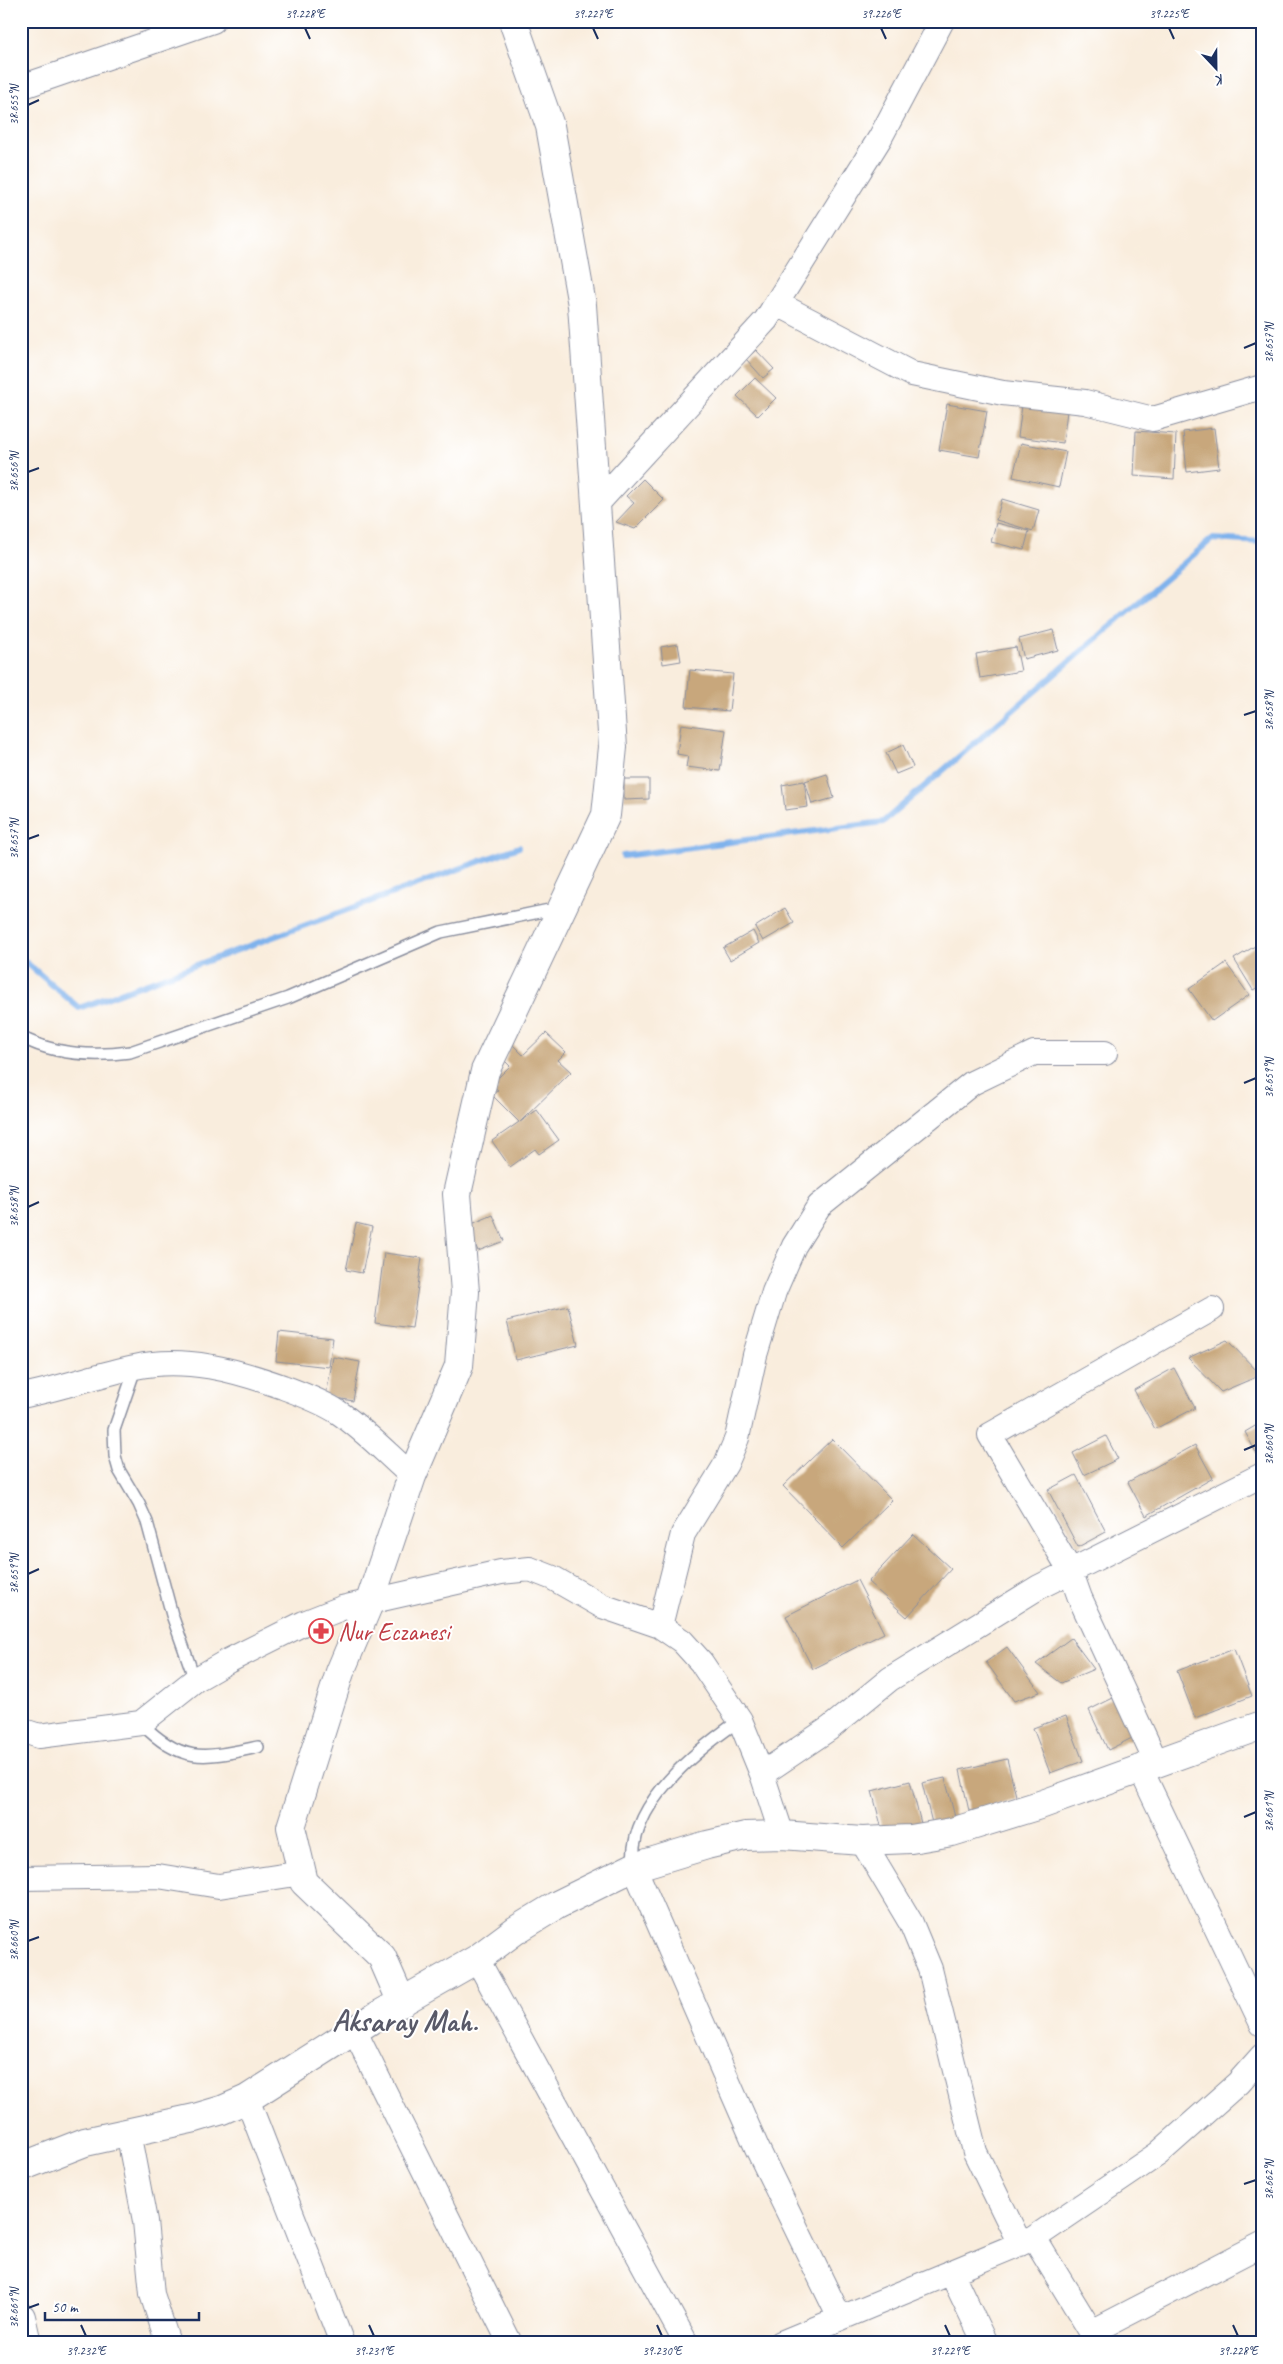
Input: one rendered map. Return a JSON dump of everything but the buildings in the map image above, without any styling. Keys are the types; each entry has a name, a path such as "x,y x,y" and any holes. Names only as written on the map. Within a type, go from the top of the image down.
{"street":[{"path":"21,87 213,21"},
{"path":"402,2003 382,1957 304,1882 291,1827 340,1672 370,1600 412,1476 459,1366 465,1292 456,1194 485,1071 606,814 613,747 582,305 550,126 513,21"},
{"path":"595,506 766,320 880,138 942,21"},
{"path":"776,303 912,374 1003,393 1085,402 1152,420 1262,387"},
{"path":"660,1626 683,1534 726,1464 737,1438 755,1356 774,1292 794,1246 819,1206 972,1083 1034,1053 1105,1053"},
{"path":"1212,1308 990,1435 1070,1570 1149,1767 1262,2024"},
{"path":"21,1396 56,1390 136,1366 172,1363 212,1366 246,1374 310,1397 337,1412 412,1476"},
{"path":"762,1774 830,1728 890,1679 1070,1570 1135,1540 1262,1475"},
{"path":"21,1730 39,1736 141,1723 195,1680 304,1623 342,1608 370,1600 501,1572 530,1569 553,1578 602,1606 660,1626 682,1641 701,1662 740,1720 762,1774 782,1835"},
{"path":"21,2166 85,2142 194,2118 222,2110 246,2099 477,1959 516,1930 557,1905 634,1867 707,1845 745,1836 782,1835 862,1841 911,1838 952,1832 996,1820 1149,1767 1262,1725"},
{"path":"862,1841 911,1923 930,1969 975,2152 1027,2241 1095,2337 1262,2244"},
{"path":"634,1867 757,2148 840,2318"},
{"path":"21,1878 158,1876 219,1886 302,1873"},
{"path":"477,1959 686,2343"},
{"path":"355,2032 510,2343"},
{"path":"781,2343 820,2335 840,2318 1027,2241 1158,2154 1238,2083 1262,2056"},
{"path":"246,2099 315,2280 342,2343"},
{"path":"128,2132 145,2222 152,2294 168,2343"},
{"path":"951,2272 985,2343"},
{"path":"21,2317 27,2343"}],"lane":[{"path":"21,1037 42,1046 64,1052 108,1055 130,1052 288,998 441,932 562,907"},
{"path":"136,1366 114,1430 115,1456 119,1470 147,1522 172,1616 195,1680"},
{"path":"634,1867 633,1843 636,1830 654,1800 694,1756 740,1720"},
{"path":"141,1723 170,1748 186,1754 204,1756 258,1747"}],"waterway":[{"path":"623,856 883,822 1212,539 1262,542"},
{"path":"21,958 79,1008 519,847"}],"place":[{"name":"Nur Eczanesi","path":"321,1631"}],"district":[{"name":"Aksaray Mah.","path":"405,2021"}]}
